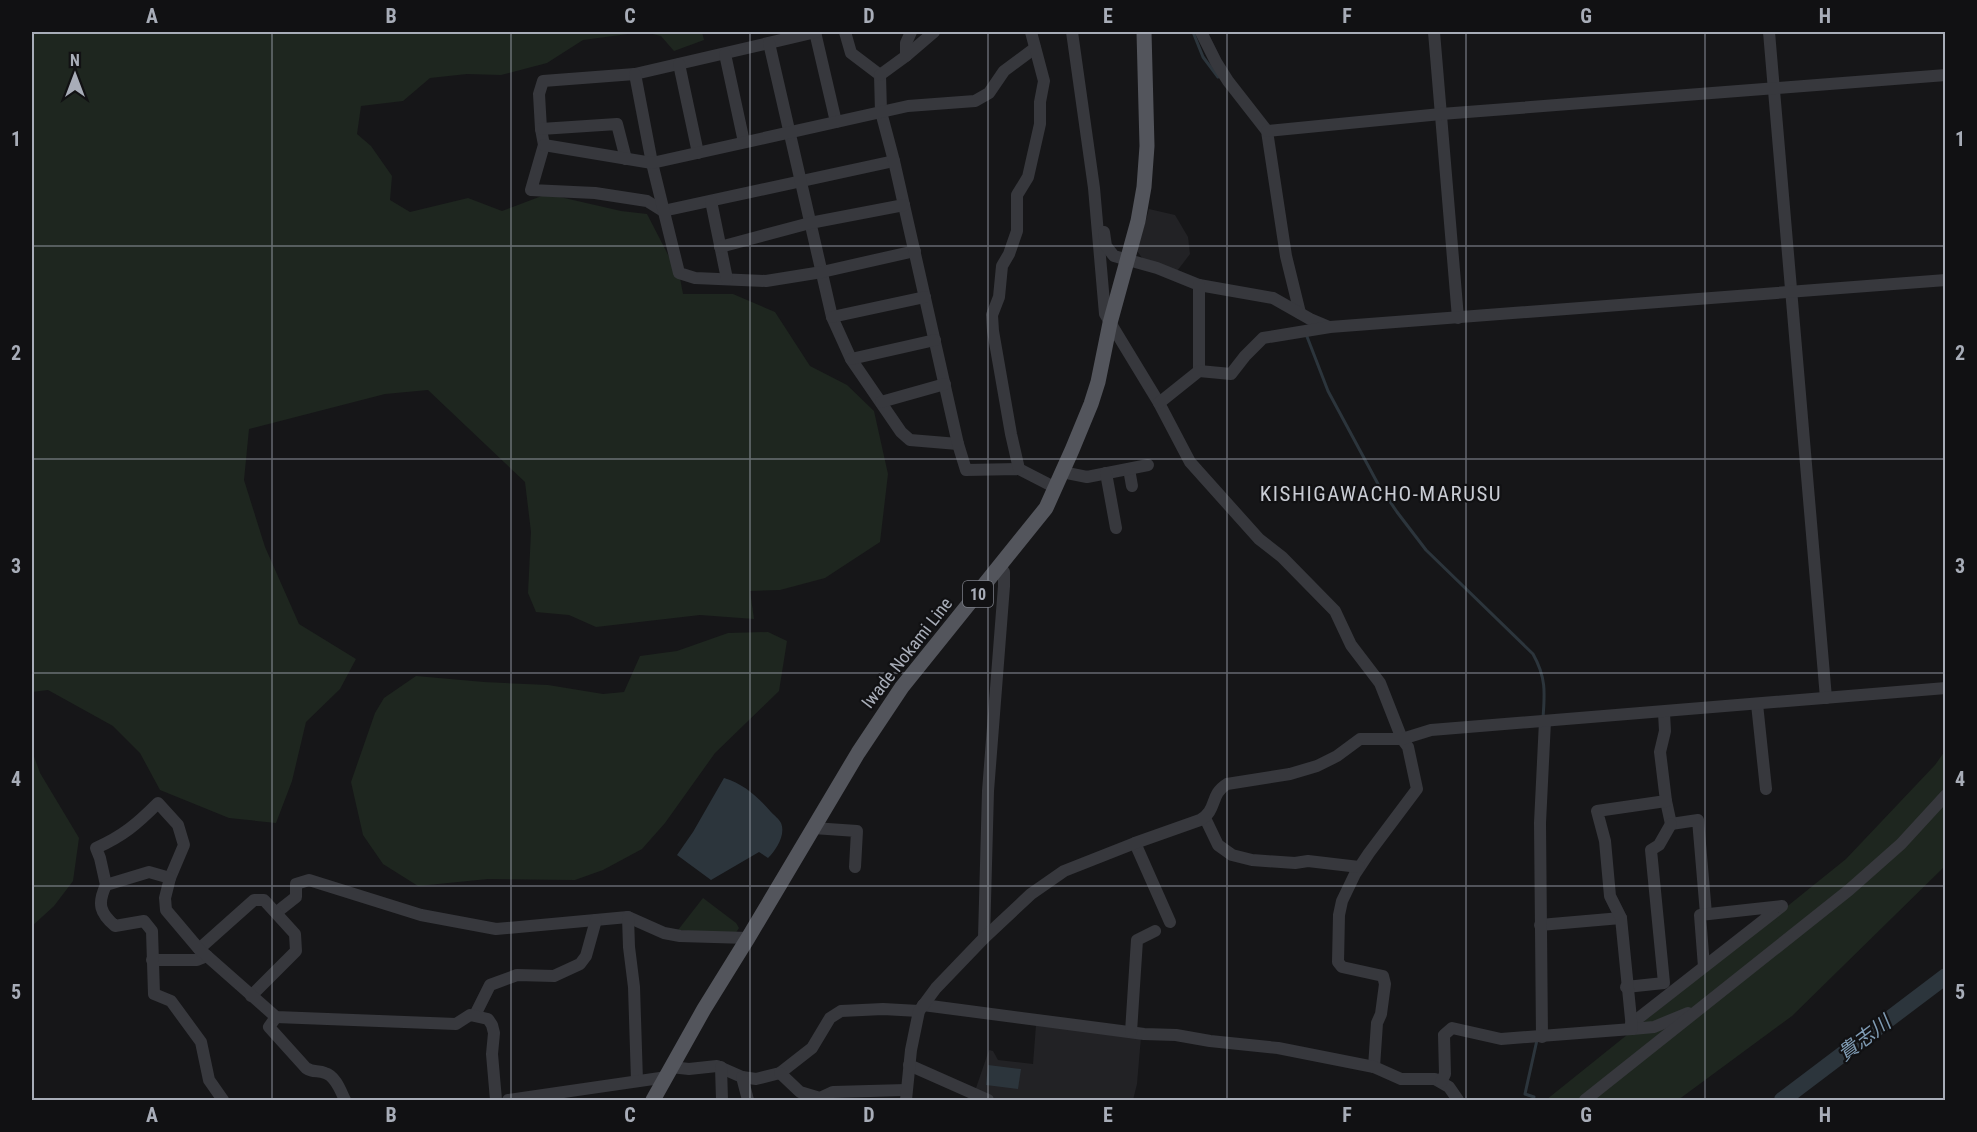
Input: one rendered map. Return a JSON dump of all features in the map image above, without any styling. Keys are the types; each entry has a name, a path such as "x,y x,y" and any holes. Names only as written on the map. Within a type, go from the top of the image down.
{"main road":[{"name":"Iwade Nokami Line","path":"653,1101 704,1009 858,753 902,687 1046,508 1091,404 1138,221 1144,187 1147,146 1144,32"}],"street":[{"path":"836,122 816,32 635,74 543,81 539,93 544,145 531,190 595,193 647,201 663,211 894,160"},
{"path":"845,32 851,53 880,75"},
{"path":"906,56 906,43 911,32"},
{"path":"880,75 934,32"},
{"path":"1019,469 992,315 999,297 1002,266 1017,231 1017,195 1028,177 1040,124 1040,102 1044,81 1031,32"},
{"path":"1072,32 1088,142 1105,314 1159,403 1190,462 1259,538 1282,557 1335,611 1351,645 1380,682 1402,739 1408,747 1417,789 1359,867 1342,901 1339,915 1338,962 1342,967 1383,976 1385,984 1381,1014 1377,1023 1374,1067"},
{"path":"1201,32 1228,81 1267,130 1286,256 1300,313"},
{"path":"1434,32 1458,318"},
{"path":"1769,32 1826,698"},
{"path":"769,43 832,317 851,358 901,432 910,440 958,444"},
{"path":"544,145 652,163 908,106 975,101 989,93 1004,71 1035,48"},
{"path":"725,54 744,142"},
{"path":"679,64 698,153"},
{"path":"635,74 652,163 679,273 695,278 766,281 822,272 915,251"},
{"path":"880,75 881,112 966,470 1019,469 1054,487"},
{"path":"1267,130 1441,114 1946,75"},
{"path":"541,129 617,124 626,159"},
{"path":"711,201 727,279"},
{"path":"720,247 810,224 904,205"},
{"path":"1097,222 1104,229 1106,246 1114,256 1157,268 1199,285 1273,297 1330,327"},
{"path":"1159,403 1199,371 1231,374 1263,338 1330,327 1946,280"},
{"path":"1199,285 1199,371"},
{"path":"832,317 925,297"},
{"path":"851,358 935,340"},
{"path":"881,402 945,384"},
{"path":"1062,472 1087,477 1148,465"},
{"path":"1129,469 1132,486"},
{"path":"1106,473 1116,528"},
{"path":"984,938 988,791 1004,586 1004,572 1000,566"},
{"path":"780,1073 800,1092 820,1098 833,1092 906,1095 909,1065 921,1008 936,988 984,938 1031,894 1064,872 1205,818 1209,815 1219,789 1227,784 1290,774 1317,766 1337,756 1360,739 1402,739 1431,730 1946,688"},
{"path":"1757,704 1766,789"},
{"path":"1664,712 1665,731 1660,752 1671,824 1659,845 1651,850 1664,983"},
{"path":"1542,1036 1540,823 1545,722"},
{"path":"1585,1101 1850,890 1901,844 1946,795"},
{"path":"1631,1026 1621,918 1610,896 1605,841 1597,812 1666,801"},
{"path":"223,1101 209,1080 201,1042 171,1001 154,994 152,932 144,921 115,926 105,917 101,907 100,897 106,885 96,848 119,838 144,818 158,802 178,825 184,845 170,878 165,898 166,910 203,952 251,996 276,1017 456,1024 470,1015 488,1019 494,1033 492,1054 496,1101"},
{"path":"1205,818 1218,845 1232,855 1252,860 1294,863 1308,861 1359,867"},
{"path":"1671,824 1698,820 1706,914"},
{"path":"813,828 857,831 855,867"},
{"path":"1135,843 1170,922"},
{"path":"106,885 149,872 170,878"},
{"path":"277,912 296,897 296,884 309,880 421,915 496,929 628,917 664,933 680,936 748,939"},
{"path":"152,960 197,960 254,900 264,900 277,912 294,934 296,951 251,996"},
{"path":"1631,1026 1782,906 1700,915 1704,967"},
{"path":"628,917 638,1081"},
{"path":"1540,925 1621,918"},
{"path":"475,1015 490,985 517,975 554,976 580,964 586,956 596,920"},
{"path":"1131,1032 1137,940 1155,931"},
{"path":"1626,987 1688,980"},
{"path":"508,1101 638,1081 669,1072 717,1066 742,1077 756,1079 780,1073 812,1048 830,1018 841,1011 921,1008 1278,1048 1374,1067 1401,1079 1435,1079 1449,1087 1458,1101"},
{"path":"1441,1082 1445,1074 1444,1035 1452,1028 1501,1039 1631,1026 1654,1027 1697,1011"},
{"path":"276,1017 269,1027 306,1068 312,1072 325,1072 332,1076 345,1101"},
{"path":"909,1065 988,1101"},
{"path":"721,1067 722,1101"},
{"path":"742,1077 748,1101"}],"shaded area":[{"path":"32,32 643,32 583,40 547,63 501,75 467,74 430,78 403,101 361,106 357,134 371,146 392,176 390,200 410,212 468,198 502,211 547,194 621,211 647,214 680,278 683,294 733,294 775,312 810,366 847,385 874,411 888,474 880,542 825,578 780,590 750,591 754,619 700,615 596,627 569,615 536,612 528,593 531,532 525,482 428,390 385,394 249,429 244,480 265,547 299,624 356,659 340,689 306,722 292,781 276,823 229,818 160,790 140,753 113,726 48,690 32,692"},
{"path":"644,32 702,32 704,40 674,51 661,36"},
{"path":"1149,209 1175,215 1188,237 1190,254 1177,271 1143,259 1137,251"},
{"path":"768,632 787,641 779,691 715,753 665,823 642,849 603,870 575,880 488,879 418,886 383,864 363,835 351,782 375,713 384,698 416,676 548,685 603,694 624,692 640,656 677,651 728,633"},
{"path":"32,751 40,773 79,838 73,881 54,906 32,926"},
{"path":"1945,751 1945,866 1792,1016 1678,1100 1546,1100 1846,859 1935,765"},
{"path":"724,778 744,787 756,796 780,822 782,832 777,847 768,858 759,852 711,880 677,855"},
{"path":"703,898 736,923 739,928 735,934 678,930"},
{"path":"1036,1025 1141,1037 1137,1084 1133,1100 995,1100 975,1091 989,1050 993,1051 998,1060 1033,1064"},
{"path":"988,1065 1021,1069 1018,1089 986,1085"}],"waterway":[{"path":"1193,32 1203,57 1218,77"},
{"path":"1306,334 1328,391 1378,484 1397,512 1426,550 1533,654 1544,685 1543,718"},
{"name":"貴志川","path":"1782,1100 1946,976"},
{"path":"1534,1097 1525,1094 1537,1040"}],"district":[{"name":"KISHIGAWACHO-MARUSU","path":"1381,494"}]}
